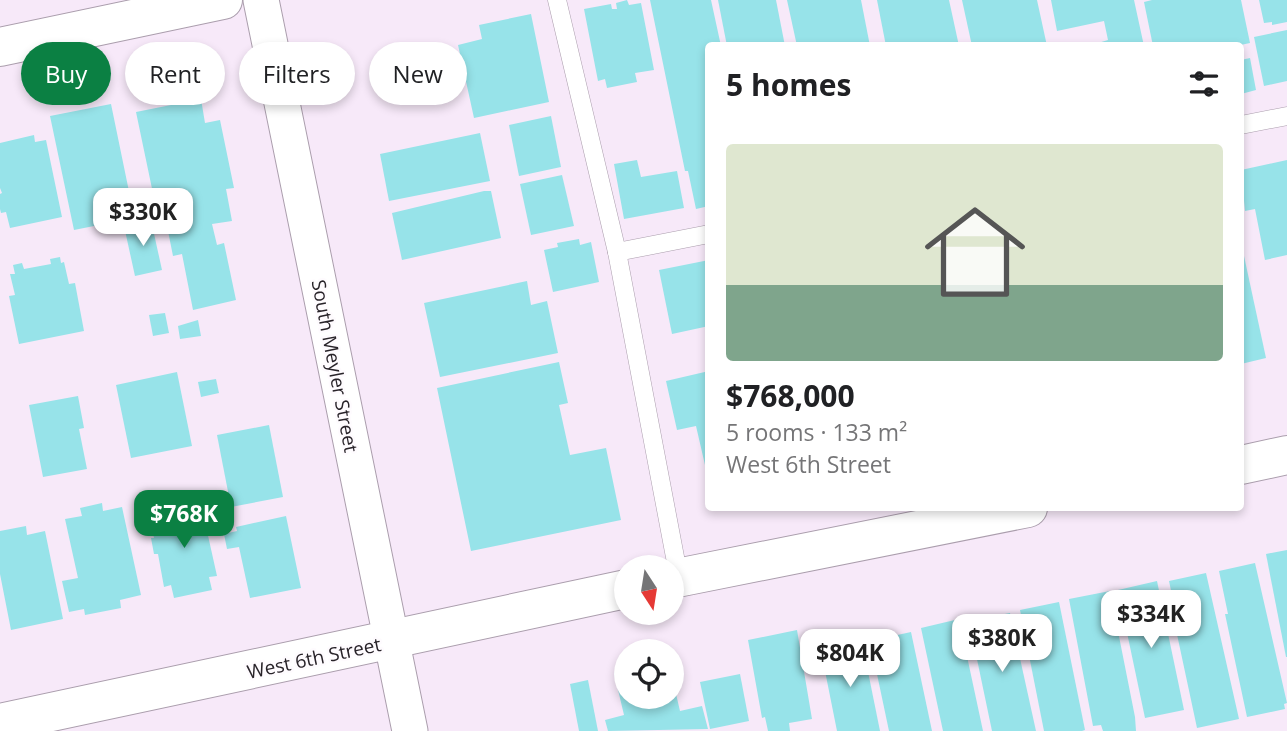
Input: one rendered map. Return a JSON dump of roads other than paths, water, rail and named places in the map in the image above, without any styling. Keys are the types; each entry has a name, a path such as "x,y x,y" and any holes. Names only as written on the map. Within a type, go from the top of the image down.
{"street":[{"path":"0,47 223,0"},
{"name":"South Meyler Street","path":"261,0 410,731"},
{"path":"1244,464 1287,455"},
{"path":"684,577 1013,511"},
{"name":"West 6th Street","path":"0,723 614,592"}],"lane":[{"path":"557,0 617,253 671,555"},
{"path":"1244,124 1287,116"},
{"path":"617,253 705,235"}]}
